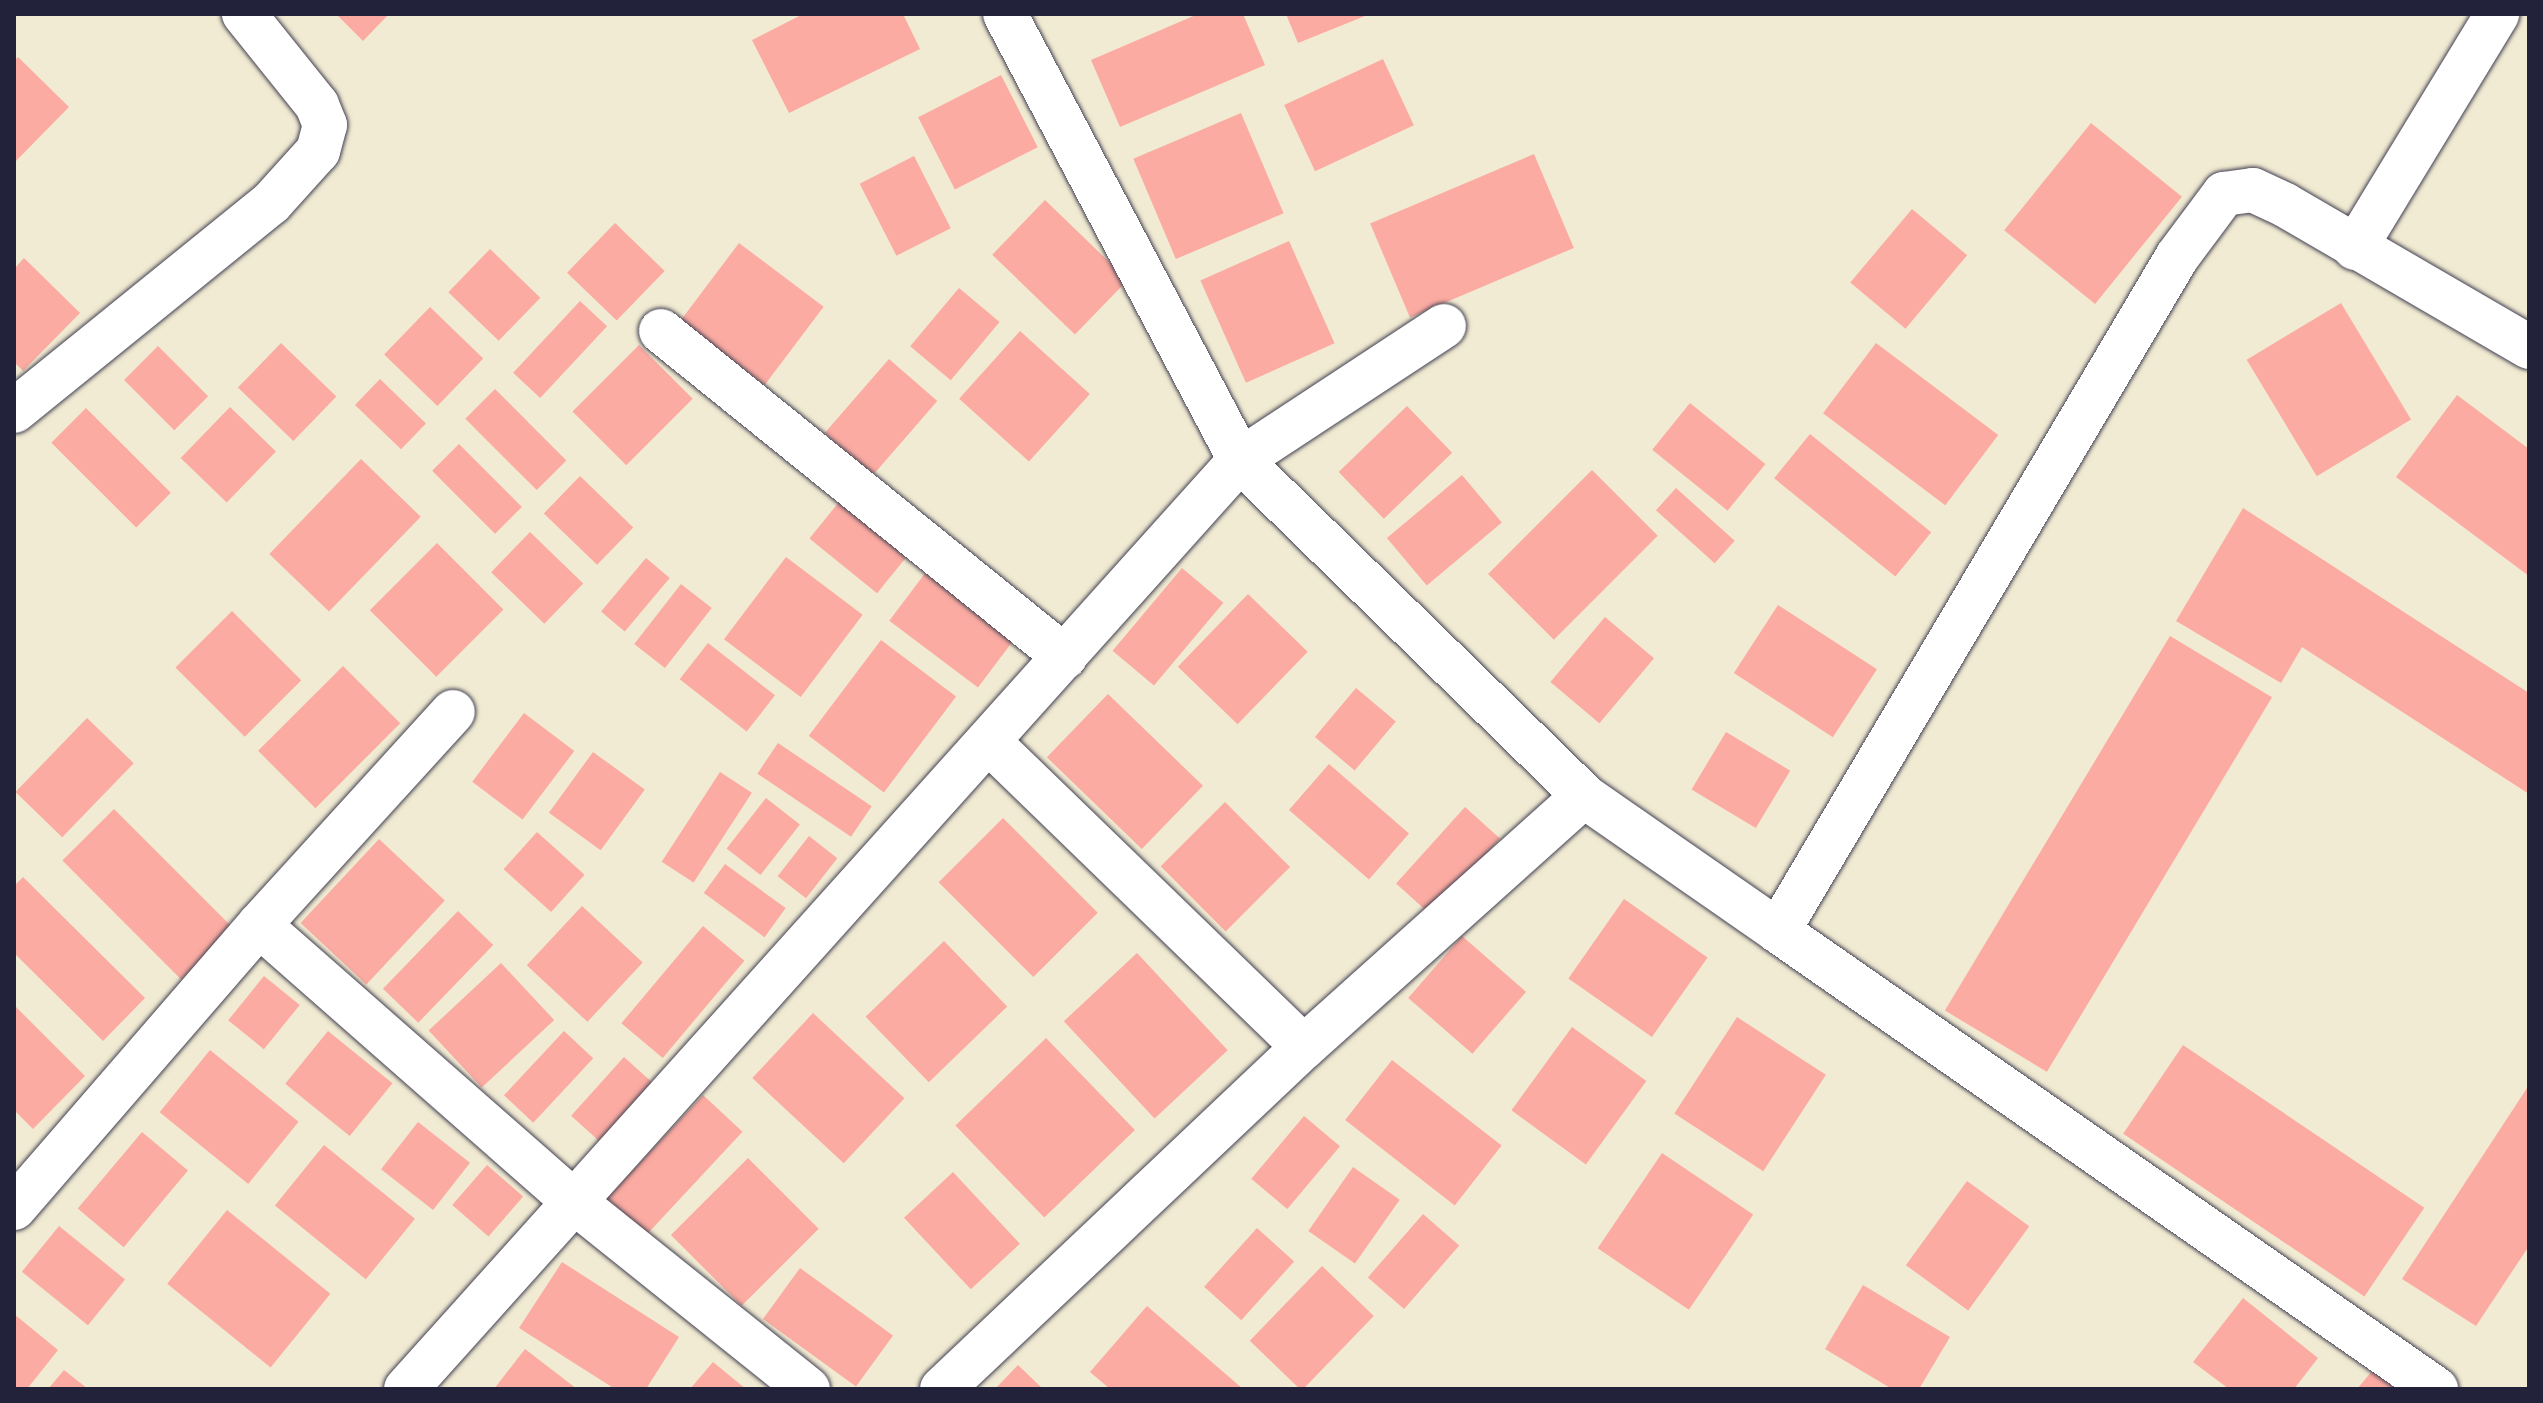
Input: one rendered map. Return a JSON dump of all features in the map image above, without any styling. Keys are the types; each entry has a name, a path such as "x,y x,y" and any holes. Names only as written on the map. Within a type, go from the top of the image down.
{"street":[{"path":"14,411 271,203 318,151 325,125 317,105 244,14"},
{"path":"1005,14 1240,460 1584,796 2436,1389"},
{"path":"2355,248 2497,14"},
{"path":"1778,931 2177,257 2224,194 2253,190 2529,347"},
{"path":"406,1389 577,1204 1240,460 1444,326"},
{"path":"661,331 1065,657"},
{"path":"14,1208 259,925 453,712"},
{"path":"989,742 1304,1047"},
{"path":"942,1389 1304,1047 1584,796"},
{"path":"259,925 577,1204 808,1389"}],"building":[{"path":"336,14 389,14 363,41"},
{"path":"803,14 903,14 920,49 789,113 752,40"},
{"path":"1198,14 1243,14 1265,65 1120,127 1091,60"},
{"path":"1286,14 1364,14 1365,16 1298,43"},
{"path":"18,57 69,107 14,163 14,61"},
{"path":"1383,59 1414,125 1315,171 1284,105"},
{"path":"1001,75 1038,147 955,189 918,117"},
{"path":"1241,113 1284,213 1176,259 1133,159"},
{"path":"2091,123 2182,197 2095,304 2004,230"},
{"path":"1534,154 1574,248 1410,317 1370,224"},
{"path":"914,156 951,228 896,256 860,184"},
{"path":"1045,200 1128,280 1075,335 992,255"},
{"path":"1912,209 1967,255 1905,329 1850,283"},
{"path":"615,223 665,271 617,321 567,273"},
{"path":"1289,241 1335,343 1246,383 1200,280"},
{"path":"739,243 824,307 765,385 680,321"},
{"path":"490,249 540,298 499,341 448,292"},
{"path":"24,258 80,313 23,371 14,362 14,269"},
{"path":"959,288 1000,322 951,380 910,346"},
{"path":"580,301 607,326 540,398 513,373"},
{"path":"2341,303 2411,420 2317,476 2247,360"},
{"path":"430,307 483,358 437,406 384,354"},
{"path":"1020,331 1090,394 1029,462 959,399"},
{"path":"281,343 336,396 293,441 238,388"},
{"path":"1876,343 1998,435 1945,505 1823,413"},
{"path":"639,345 693,399 626,465 573,411"},
{"path":"158,346 208,396 174,430 124,380"},
{"path":"889,359 937,401 873,475 825,433"},
{"path":"380,379 426,423 401,449 355,405"},
{"path":"495,389 566,460 537,490 465,419"},
{"path":"2457,395 2529,449 2529,576 2396,477"},
{"path":"1690,403 1765,464 1728,511 1652,450"},
{"path":"1407,406 1452,453 1384,519 1339,472"},
{"path":"230,407 276,451 227,503 181,458"},
{"path":"86,408 171,493 136,528 51,443"},
{"path":"1810,434 1931,532 1895,576 1774,478"},
{"path":"459,444 522,507 495,534 432,471"},
{"path":"361,459 421,517 329,612 269,554"},
{"path":"1592,470 1658,536 1554,640 1488,574"},
{"path":"1462,475 1502,522 1427,585 1387,538"},
{"path":"580,476 633,527 597,565 544,513"},
{"path":"1676,488 1735,541 1715,563 1656,510"},
{"path":"839,502 907,557 877,593 809,539"},
{"path":"2243,508 2529,693 2529,794 2302,647 2281,683 2176,621"},
{"path":"530,532 583,583 544,624 491,572"},
{"path":"437,543 503,609 436,677 370,610"},
{"path":"786,557 863,615 801,697 724,639"},
{"path":"646,558 670,578 625,632 601,612"},
{"path":"1182,568 1223,603 1154,685 1113,651"},
{"path":"926,572 1015,639 978,688 889,621"},
{"path":"681,584 712,608 665,668 634,644"},
{"path":"1248,594 1308,652 1238,724 1178,667"},
{"path":"1778,605 1877,669 1833,737 1734,673"},
{"path":"232,611 301,680 245,737 175,668"},
{"path":"1605,617 1654,658 1599,723 1550,682"},
{"path":"2170,636 2272,697 2047,1072 1945,1011"},
{"path":"881,640 956,697 884,792 809,736"},
{"path":"708,643 775,695 747,732 680,679"},
{"path":"343,666 400,723 315,808 258,751"},
{"path":"1356,688 1396,721 1355,770 1315,737"},
{"path":"1108,694 1203,786 1142,849 1047,757"},
{"path":"524,713 574,751 523,820 472,782"},
{"path":"87,718 134,763 62,837 15,792"},
{"path":"1726,732 1790,771 1756,828 1691,789"},
{"path":"778,743 872,806 851,837 757,774"},
{"path":"593,752 645,790 601,850 549,813"},
{"path":"1329,764 1409,834 1369,880 1289,810"},
{"path":"720,772 752,793 694,882 662,862"},
{"path":"766,798 800,824 760,875 727,848"},
{"path":"1225,802 1290,867 1226,931 1161,866"},
{"path":"1465,807 1500,838 1431,915 1396,884"},
{"path":"114,809 233,928 181,979 62,861"},
{"path":"1003,818 1098,913 1033,977 939,882"},
{"path":"537,832 585,875 551,912 504,869"},
{"path":"809,836 837,858 806,898 778,876"},
{"path":"379,839 445,900 366,984 301,923"},
{"path":"725,864 786,908 765,937 704,893"},
{"path":"23,877 145,998 103,1041 14,953 14,886"},
{"path":"1624,899 1708,958 1652,1037 1568,978"},
{"path":"582,906 643,963 587,1022 527,965"},
{"path":"458,911 493,945 418,1023 383,989"},
{"path":"703,926 744,961 663,1058 621,1023"},
{"path":"1462,936 1526,992 1472,1054 1408,998"},
{"path":"944,941 1007,1006 929,1082 866,1017"},
{"path":"1137,953 1228,1050 1155,1118 1064,1021"},
{"path":"501,963 554,1020 482,1088 429,1031"},
{"path":"264,976 300,1005 264,1049 228,1020"},
{"path":"14,1005 85,1076 33,1129 14,1110"},
{"path":"813,1013 904,1098 844,1163 752,1078"},
{"path":"1737,1017 1826,1075 1763,1171 1674,1113"},
{"path":"1572,1027 1646,1081 1586,1164 1511,1110"},
{"path":"328,1031 393,1083 350,1136 285,1084"},
{"path":"564,1031 593,1058 533,1123 504,1095"},
{"path":"1046,1038 1135,1130 1044,1218 955,1126"},
{"path":"2183,1045 2424,1208 2364,1296 2123,1134"},
{"path":"210,1050 299,1122 248,1184 160,1112"},
{"path":"624,1057 652,1082 599,1141 571,1116"},
{"path":"1392,1060 1502,1146 1455,1205 1345,1120"},
{"path":"2529,1085 2529,1246 2476,1326 2402,1279"},
{"path":"703,1095 742,1132 646,1235 607,1198"},
{"path":"1304,1116 1340,1146 1287,1209 1251,1179"},
{"path":"418,1122 470,1163 433,1210 381,1169"},
{"path":"142,1132 188,1171 124,1247 78,1209"},
{"path":"324,1145 415,1219 366,1279 275,1206"},
{"path":"1662,1153 1753,1215 1689,1310 1598,1248"},
{"path":"748,1158 819,1229 742,1306 671,1235"},
{"path":"487,1165 523,1196 488,1236 452,1205"},
{"path":"1353,1167 1400,1200 1355,1264 1308,1231"},
{"path":"953,1172 1020,1244 971,1289 904,1218"},
{"path":"1967,1181 2029,1226 1968,1310 1906,1265"},
{"path":"227,1210 330,1294 271,1368 167,1284"},
{"path":"1423,1214 1459,1245 1404,1309 1368,1277"},
{"path":"59,1226 125,1279 88,1325 22,1272"},
{"path":"1257,1228 1294,1261 1241,1320 1204,1287"},
{"path":"562,1262 679,1337 646,1389 615,1389 519,1328"},
{"path":"1322,1266 1374,1316 1303,1389 1300,1389 1250,1341"},
{"path":"800,1268 893,1336 856,1387 763,1319"},
{"path":"1863,1285 1950,1337 1919,1389 1892,1389 1825,1349"},
{"path":"2243,1298 2318,1358 2294,1389 2229,1389 2193,1362"},
{"path":"1147,1306 1243,1389 1110,1389 1090,1372"},
{"path":"14,1314 58,1350 27,1389 14,1389"},
{"path":"525,1349 577,1389 494,1389"},
{"path":"713,1362 746,1389 690,1389"},
{"path":"1018,1365 1043,1389 995,1389"},
{"path":"64,1370 88,1389 48,1389"},
{"path":"2373,1370 2396,1389 2357,1389"}]}
